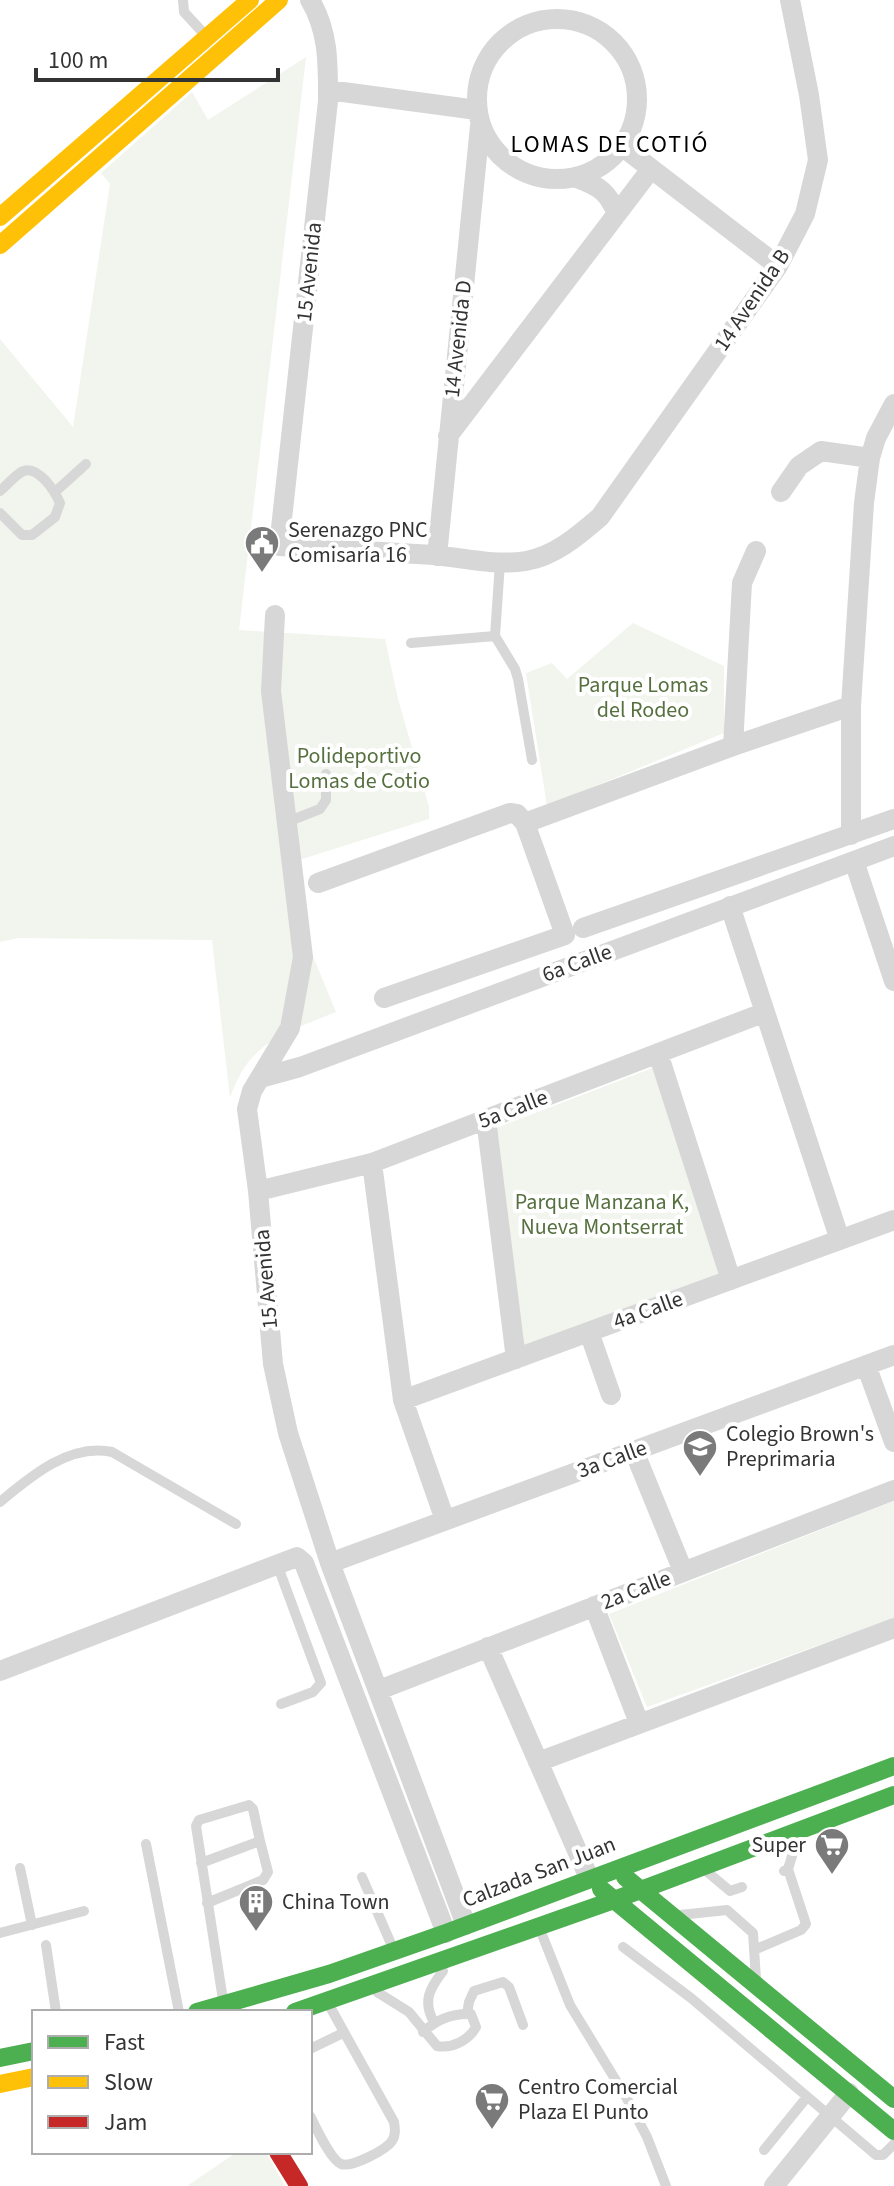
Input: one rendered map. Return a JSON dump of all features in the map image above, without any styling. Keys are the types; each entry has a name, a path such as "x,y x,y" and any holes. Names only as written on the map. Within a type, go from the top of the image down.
{"main road":[{"path":"0,217 250,0"},
{"path":"0,245 279,0"},
{"name":"Calzada San Juan","path":"205,2010 329,1974 446,1933 894,1766"},
{"path":"301,2010 614,1900 894,1795"},
{"path":"615,1868 894,2099"},
{"path":"589,1878 699,1988 849,2093 894,2131"},
{"path":"0,2058 32,2051"},
{"path":"0,2084 32,2077"},
{"path":"279,2154 299,2186"}],"street":[{"name":"15 Avenida","path":"279,546 328,90 329,64 323,25 310,0"},
{"name":"14 Avenida B","path":"279,546 500,563 529,561 556,550 600,517 778,266 805,214 818,160 790,0"},
{"path":"566,19 589,25 610,37 626,55 636,78 638,101 634,125 623,147 603,166 577,178 553,180 529,175 507,163 490,145 478,116 478,85 485,62 500,43 519,28 542,20 566,19"},
{"path":"328,90 478,116"},
{"name":"14 Avenida D","path":"437,556 478,116"},
{"path":"623,147 778,266"},
{"path":"448,437 651,169"},
{"path":"577,178 598,185 610,197 617,214"},
{"path":"851,835 851,706 864,503 873,448 894,404"},
{"path":"781,492 799,466 821,451 873,448"},
{"path":"733,746 742,583 756,551"},
{"name":"15 Avenida","path":"275,615 271,691 303,957 290,1028 248,1099 247,1109 258,1191 273,1364 288,1433 330,1563 466,1925"},
{"path":"525,823 851,706"},
{"path":"318,883 510,813 517,814 525,823 574,932"},
{"name":"6a Calle","path":"384,998 894,819"},
{"name":"6a Calle","path":"260,1078 300,1067 894,846"},
{"path":"854,861 893,972"},
{"path":"730,906 840,1240"},
{"name":"5a Calle","path":"258,1191 372,1163 763,1013"},
{"path":"658,1053 731,1280"},
{"path":"486,1119 516,1359"},
{"path":"372,1163 403,1400 445,1520"},
{"name":"4a Calle","path":"403,1400 894,1220"},
{"path":"589,1332 611,1395"},
{"name":"3a Calle","path":"330,1563 894,1355"},
{"path":"866,1365 894,1442"},
{"path":"634,1451 683,1571"},
{"name":"2a Calle","path":"379,1690 894,1490"},
{"path":"0,1671 297,1557 304,1563 446,1933"},
{"path":"594,1606 639,1723"},
{"path":"538,1762 894,1628"},
{"path":"488,1647 589,1878"},
{"path":"774,2186 849,2093"}],"lane":[{"path":"183,0 184,12 222,52"},
{"path":"55,492 86,464"},
{"path":"0,491 29,469 36,471 55,492 60,503 55,517 32,535 22,535 0,513"},
{"path":"500,563 495,636 515,669 532,760"},
{"path":"411,643 495,636"},
{"path":"287,822 320,809 326,800 326,774"},
{"path":"0,1502 63,1458 99,1449 112,1452 236,1524"},
{"path":"277,1564 321,1683 313,1692 281,1704"},
{"path":"207,1903 267,1877 253,1809 249,1805 199,1820 196,1826 207,1903 224,2005"},
{"path":"754,1950 801,1930 806,1924 786,1870 800,1830"},
{"path":"201,1863 260,1841"},
{"path":"146,1844 179,2010"},
{"path":"700,1866 730,1891"},
{"path":"20,1868 32,1925"},
{"path":"362,1877 395,1951"},
{"path":"730,1891 742,1887"},
{"path":"727,1910 730,1891"},
{"path":"672,1916 727,1910 753,1933 756,1985"},
{"path":"0,1933 84,1911"},
{"path":"539,1926 570,2005 626,2097 647,2137 666,2186"},
{"path":"46,1945 56,2010"},
{"path":"623,1947 699,1988 807,2097 876,2155 885,2153 894,2144"},
{"path":"434,2022 427,2006 429,1990 454,1956"},
{"path":"467,2014 474,1991 503,1982 509,1987 523,2025"},
{"path":"369,1987 402,2006 423,2032 437,2046 449,2046 468,2038 474,2031 474,2019 467,2014 434,2022 423,2032"},
{"path":"312,2120 335,2160 343,2165 352,2166 391,2144 395,2134 394,2122 327,2002"},
{"path":"312,2048 343,2033"},
{"path":"764,2150 807,2097"}],"green space":[{"name":"Polideportivo Lomas de Cotio","path":"306,57 239,630 385,639 398,699 429,807 429,819 299,860 286,891 336,1012 285,1033 258,1051 247,1063 230,1098 212,940 18,938 0,942 0,339 73,427 110,184 101,173 192,92 208,120"},
{"name":"Parque Lomas del Rodeo","path":"633,623 724,666 724,733 547,806 526,673 552,663 567,679"},
{"name":"Parque Manzana K, Nueva Montserrat","path":"655,1067 722,1277 522,1348 494,1129"},
{"path":"894,1501 894,1618 647,1707 609,1614"},
{"path":"234,2154 267,2154 285,2186 187,2186"}],"traffic: fast":[{"path":"204,2010 329,1974 446,1933 894,1766"},
{"path":"301,2010 614,1900 894,1795"},
{"path":"625,1877 894,2099"},
{"path":"601,1889 894,2131"},
{"path":"0,2058 32,2051"}],"traffic: slow":[{"path":"0,217 250,0"},
{"path":"0,245 279,0"},
{"path":"0,2084 32,2077"}],"traffic: jam":[{"path":"279,2154 299,2186"}],"place":[{"name":"Serenazgo PNC Comisaría 16","path":"262,574"},
{"name":"Colegio Brown's Preprimaria","path":"700,1478"},
{"name":"Super","path":"832,1876"},
{"name":"China Town","path":"256,1933"},
{"name":"Centro Comercial Plaza El Punto","path":"492,2131"}],"district":[{"name":"LOMAS DE COTIÓ","path":"610,144"}]}
